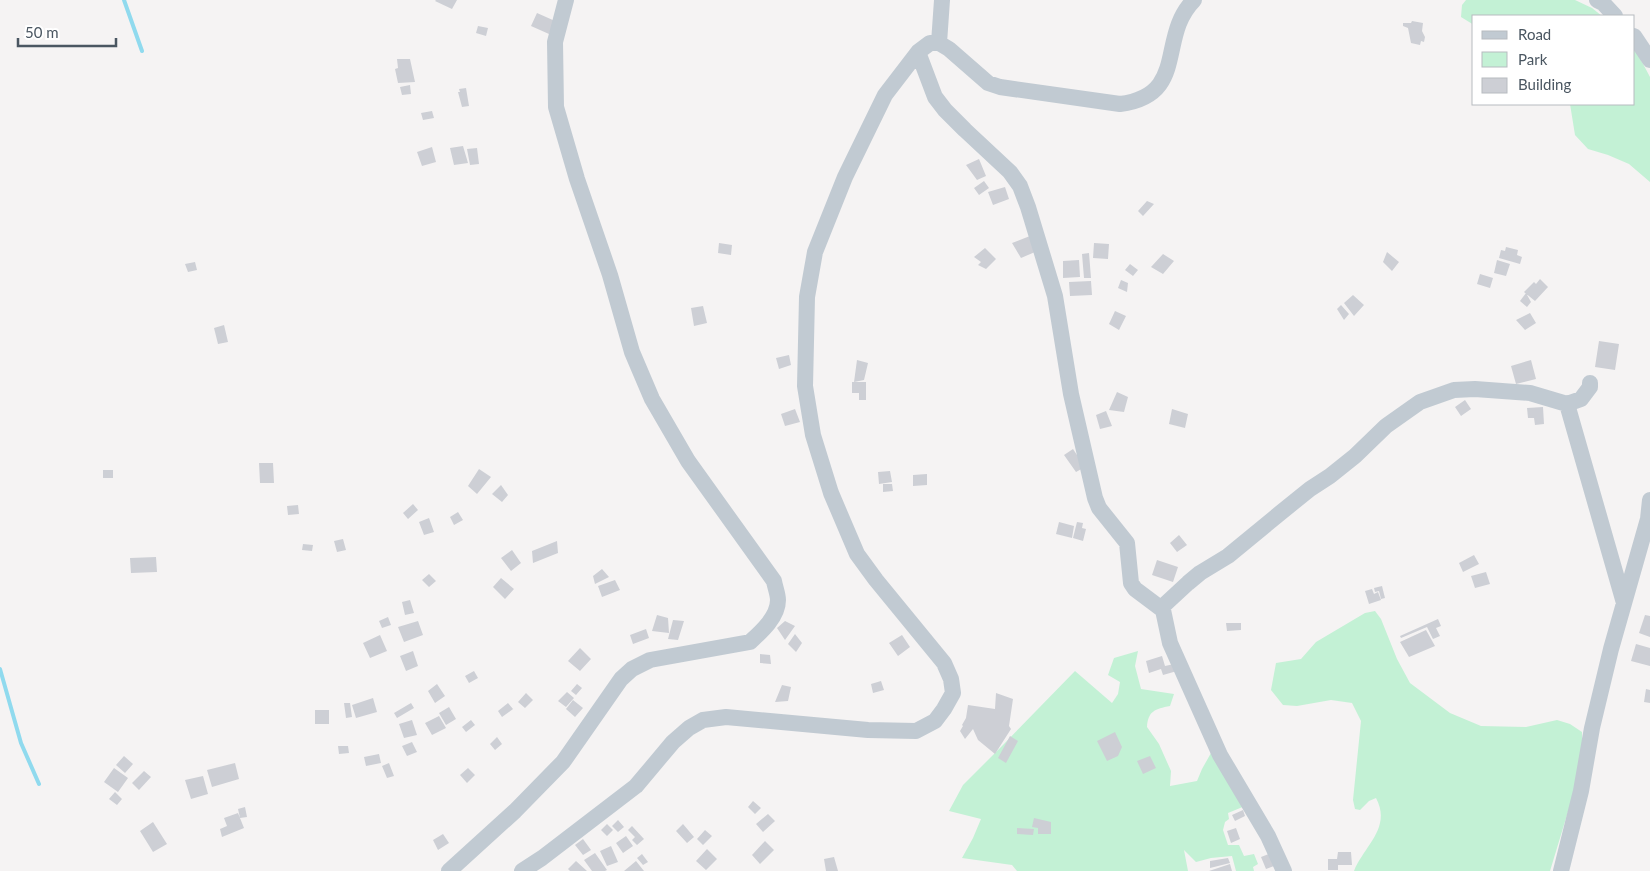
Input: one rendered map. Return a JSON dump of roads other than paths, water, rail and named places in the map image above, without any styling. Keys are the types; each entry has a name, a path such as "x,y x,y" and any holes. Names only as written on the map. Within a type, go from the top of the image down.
{"street":[{"path":"449,871 515,811 563,762 621,679 632,669 650,660 750,642 761,633 772,616 778,601 774,581 688,461 652,398 632,352 610,275 577,179 556,108 555,42 566,0"},
{"path":"938,43 942,0"},
{"path":"522,871 542,858 636,786 673,742 689,728 703,720 726,717 868,730 916,731 934,721 944,709 953,693 951,679 944,663 857,554 830,493 813,435 805,386 807,297 815,252 845,177 885,95 918,52 930,43 938,43 949,49 988,83 1000,87 1120,104 1134,102 1154,92 1163,81 1178,24 1188,6 1194,0"},
{"path":"1602,1 1614,15"},
{"path":"1635,38 1650,60"},
{"path":"918,52 935,97 965,130 1010,172 1020,186 1055,296 1071,394 1095,498 1099,508 1127,543 1130,583 1163,610 1170,643 1220,755 1268,836 1284,871"},
{"path":"1161,608 1200,573 1228,556 1310,489 1355,456 1386,426 1420,402 1454,390 1475,388 1530,393 1567,404 1581,400 1590,387 1590,383"},
{"path":"1567,404 1625,605"},
{"path":"1561,871 1582,791 1592,728 1611,649 1648,519 1650,500"}],"waterway":[{"path":"124,0 142,51"},
{"path":"0,669 21,743 39,784"}]}
